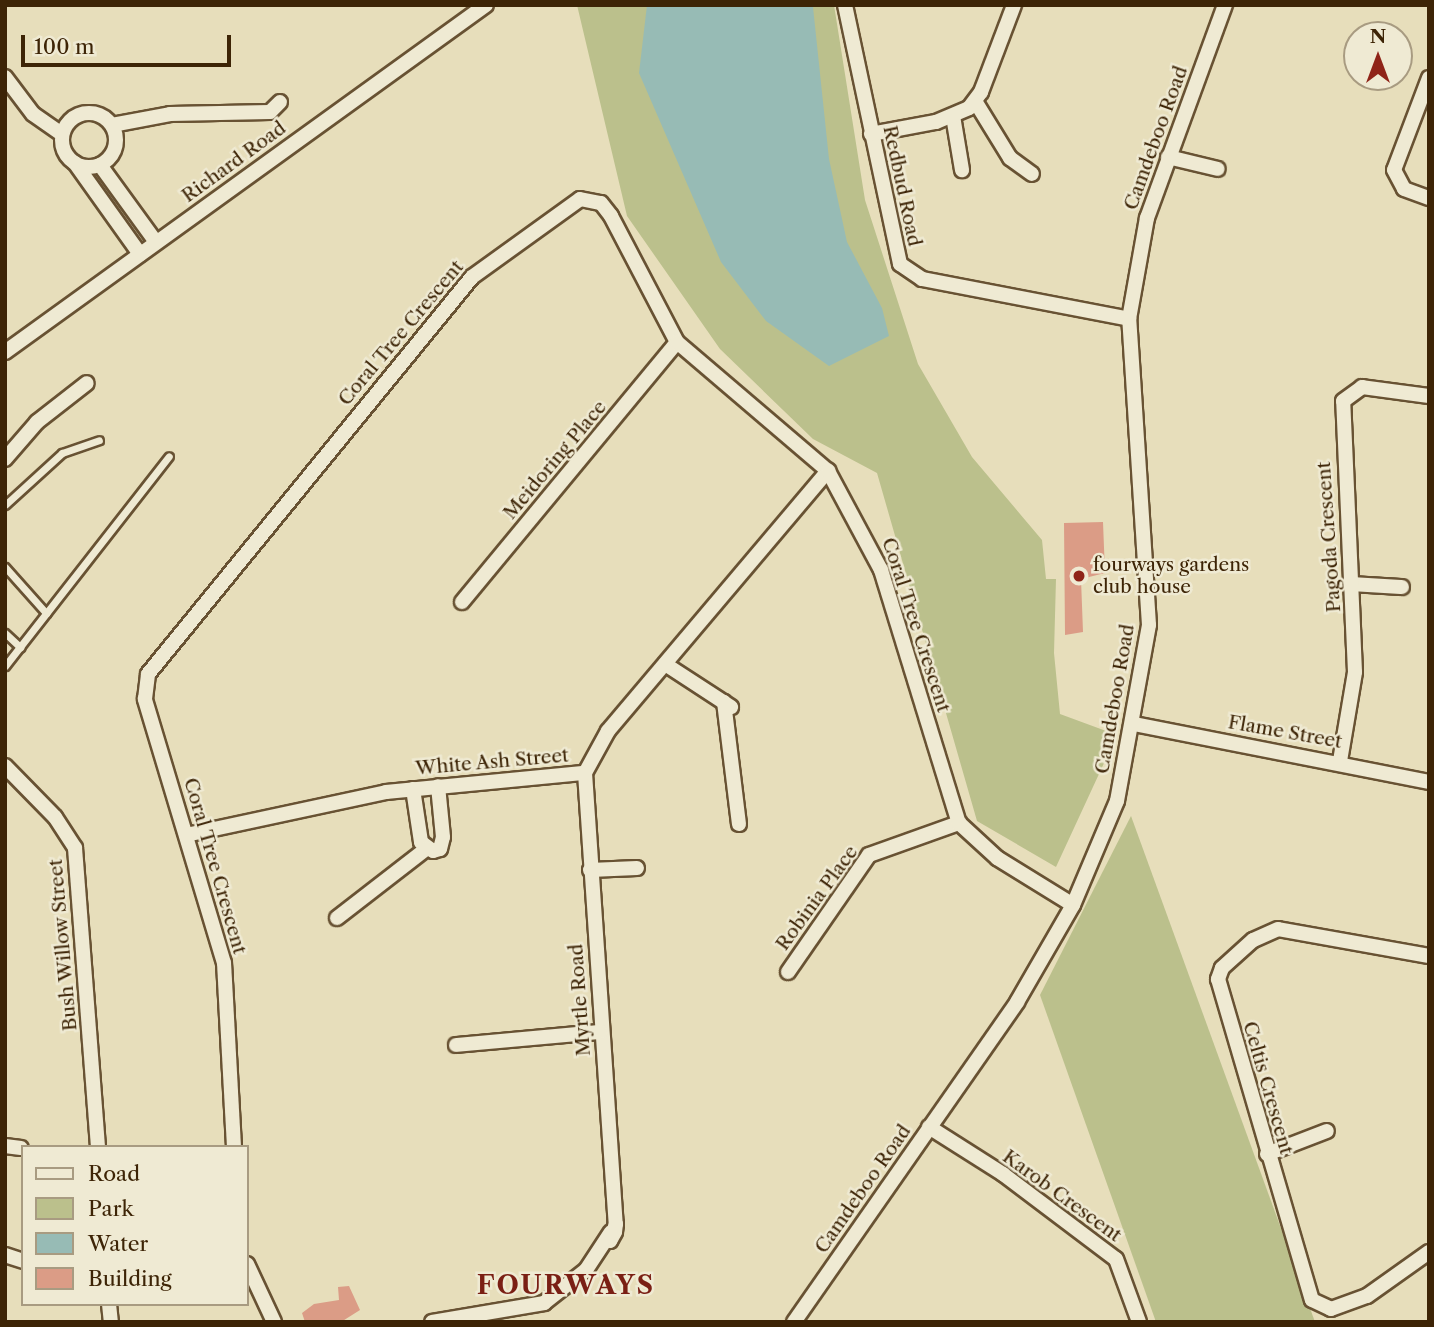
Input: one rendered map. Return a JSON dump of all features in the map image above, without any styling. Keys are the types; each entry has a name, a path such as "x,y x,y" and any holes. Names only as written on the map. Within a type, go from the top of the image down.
{"street":[{"name":"Richard Road","path":"5,352 486,5"},
{"name":"Redbud Road","path":"845,5 892,246 910,274 1129,318"},
{"path":"871,134 953,116 975,101 1014,5"},
{"name":"Camdeboo Road","path":"794,1322 1017,1002 1073,905 1117,801 1134,724 1149,600 1129,318 1147,218 1225,5"},
{"path":"5,77 33,114 62,134"},
{"path":"1429,78 1394,170 1404,189 1429,198"},
{"path":"975,101 1010,158 1032,174"},
{"path":"140,254 64,151 62,134 71,120 87,113 112,125 170,114 271,113 280,102"},
{"path":"953,116 962,170"},
{"path":"100,164 116,142 112,125"},
{"path":"1168,157 1218,169"},
{"path":"75,163 100,164"},
{"path":"100,164 156,243"},
{"name":"Coral Tree Crescent","path":"234,1145 224,963 145,699 148,674 472,277 565,205 580,199 601,203 677,342 828,471 881,570 959,823"},
{"name":"Meidoring Place","path":"462,602 677,342"},
{"path":"5,459 37,422 86,383"},
{"name":"Pagoda Crescent","path":"1340,761 1355,672 1343,401 1362,387 1429,396"},
{"name":"White Ash Street","path":"186,835 413,789 585,773 593,750 828,471"},
{"path":"1350,584 1402,587"},
{"path":"665,664 729,705 739,824"},
{"name":"Flame Street","path":"1134,724 1340,761 1429,782"},
{"name":"Bush Willow Street","path":"5,766 55,817 75,848 98,1145"},
{"name":"Myrtle Road","path":"432,1322 544,1303 586,1270 616,1224 600,1032 585,773"},
{"path":"337,918 426,849 440,849 443,842 438,786"},
{"path":"413,789 426,849"},
{"path":"959,823 997,858 1073,905"},
{"name":"Robinia Place","path":"788,972 869,855 959,823"},
{"path":"590,870 638,868"},
{"name":"Celtis Crescent","path":"1429,956 1278,929 1253,940 1222,968 1218,979 1267,1154 1317,1305 1331,1309 1367,1296 1429,1252"},
{"path":"456,1045 600,1032"},
{"name":"Karob Crescent","path":"929,1127 1003,1174 1116,1259 1139,1322"},
{"path":"1267,1154 1327,1131"},
{"path":"5,1146 21,1148"},
{"path":"248,1266 274,1322"}],"lane":[{"path":"5,505 62,453 99,440"},
{"path":"5,666 169,456"},
{"path":"5,567 46,613"},
{"path":"5,633 20,647"}],"green space":[{"path":"577,5 834,5 865,200 918,364 972,457 1042,540 1046,579 1056,579 1054,653 1060,714 1117,735 1056,867 977,821 877,473 813,439 720,349 627,216"},
{"path":"1131,816 1315,1322 1156,1322 1040,995"}],"water":[{"path":"647,5 813,7 829,159 847,242 882,308 889,336 829,366 766,321 721,262 639,73"}],"building":[{"name":"fourways gardens club house","path":"1103,522 1105,573 1081,579 1083,632 1065,635 1064,523"},
{"path":"349,1286 360,1310 341,1322 305,1322 302,1313 314,1304 339,1300 338,1287"}],"place":[{"name":"fourways gardens club house","path":"1079,576"}],"district":[{"name":"FOURWAYS","path":"566,1286"}]}
